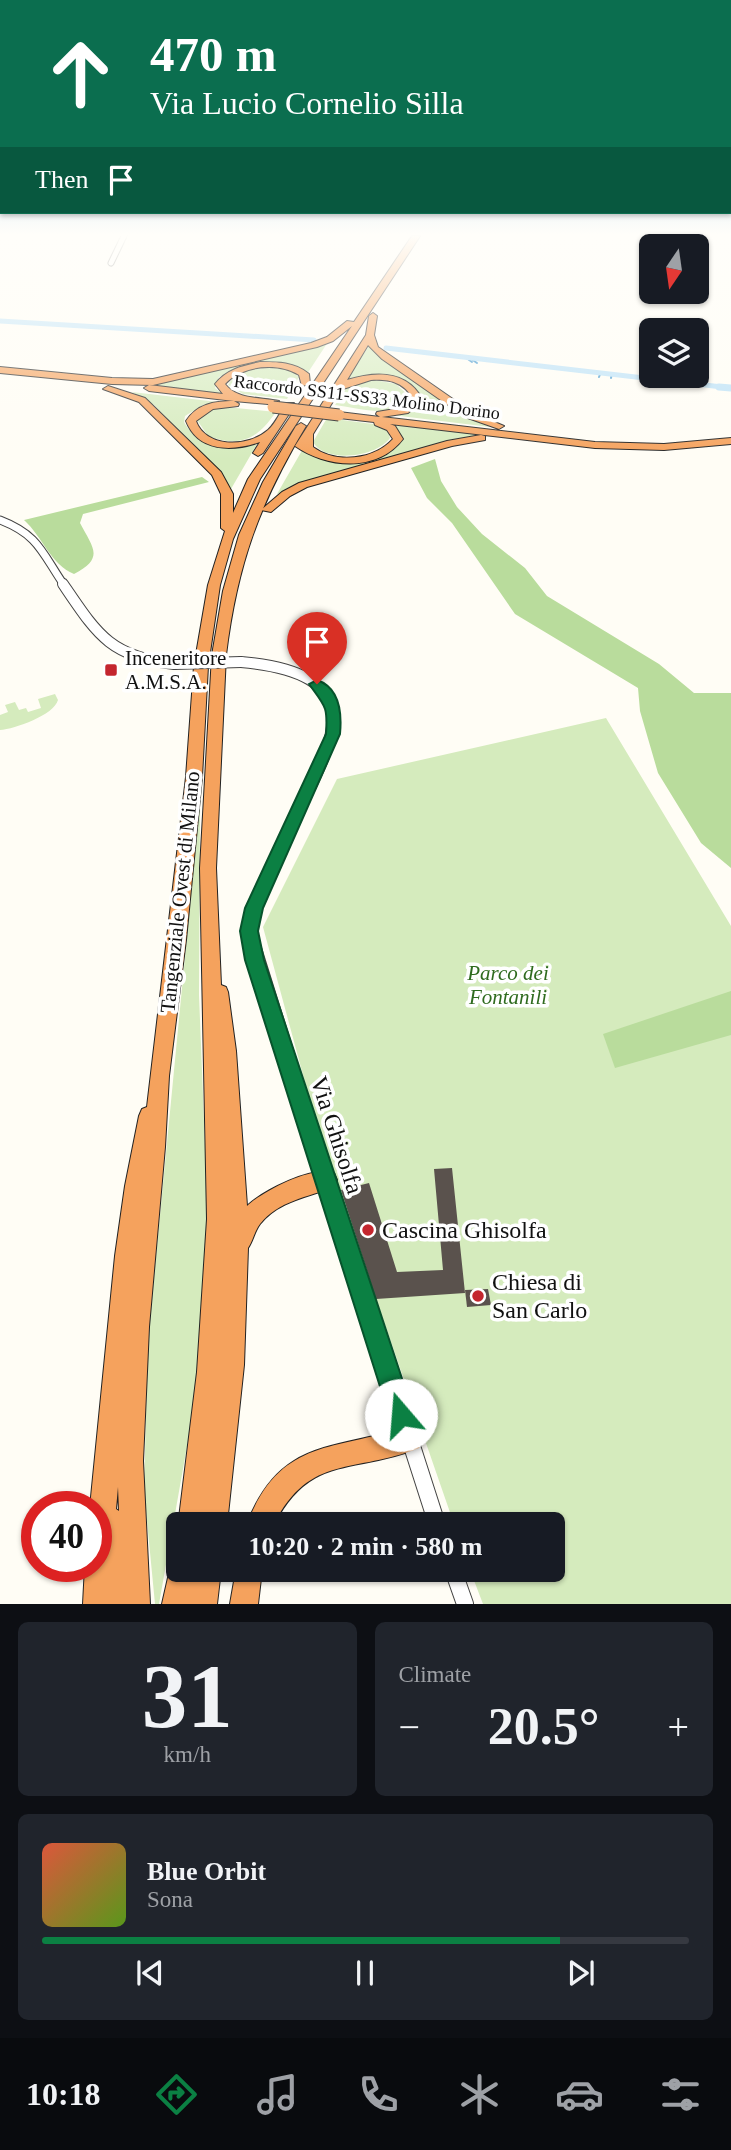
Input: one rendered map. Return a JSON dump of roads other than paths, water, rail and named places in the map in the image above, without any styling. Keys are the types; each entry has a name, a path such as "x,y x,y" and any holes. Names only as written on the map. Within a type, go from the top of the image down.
{"highway":[{"path":"228,507 272,431 341,332 363,311"},
{"name":"Tangenziale Ovest di Milano","path":"136,1604 131,1537 132,1400 159,1076 184,883 201,666 208,618 227,539 254,479 366,311"},
{"name":"Tangenziale Ovest di Milano","path":"193,1512 209,1391 217,1277 218,1219 208,868 222,622 243,535 267,480 376,311"},
{"path":"373,316 370,335 373,348 378,353 469,415 496,426 552,439"},
{"path":"42,375 112,382 153,382 314,345 341,332"},
{"path":"232,575 287,467 370,335"},
{"path":"274,405 230,394 222,388 221,380 243,369 278,365 302,372 305,384"},
{"name":"Raccordo SS11-SS33 Molino Dorino","path":"1,372 30,373 274,405"},
{"name":"Raccordo SS11-SS33 Molino Dorino","path":"1,372 552,439 642,447 731,439"},
{"path":"337,388 359,377 382,376 407,385 417,397 416,404 397,413 340,413"},
{"path":"72,382 122,392 142,400 217,474 226,488 227,539"},
{"path":"272,431 251,443 225,445 208,441 198,434 191,421 202,410 220,405 274,405"},
{"path":"308,435 307,444 311,452 339,460 358,459 379,453 393,446 398,439 395,431 386,425 340,413"},
{"path":"267,510 286,494 303,485 460,440 495,437 552,439"},
{"path":"211,952 220,997 226,1051 237,1218 237,1284 230,1391 215,1512"},
{"path":"97,1604 99,1547 131,1213 137,1168 159,1076"},
{"path":"237,1284 245,1228 255,1213 285,1193 326,1180"},
{"path":"266,1512 277,1491 290,1476 306,1466 323,1458 393,1446 410,1439"},
{"path":"108,1465 114,1604"},
{"path":"176,1604 181,1582"},
{"path":"203,1604 206,1582"},
{"path":"244,1604 247,1582"}],"street":[{"name":"Via Ghisolfa","path":"0,520 21,528 33,538 92,622 114,648 136,658 174,664 267,664 291,670 326,692 332,701 335,722 328,748 254,908 249,931 254,960 433,1512"},
{"path":"457,1582 465,1604"}],"waterway":[{"path":"0,321 314,340"},
{"path":"386,348 731,388 719,387"},
{"path":"467,356 477,363"},
{"path":"465,357 472,362"},
{"path":"599,377 601,372"},
{"path":"611,378 612,373"}],"place":[{"name":"Inceneritore A.M.S.A.","path":"111,670"},
{"name":"Cascina Ghisolfa","path":"368,1230"},
{"name":"Chiesa di San Carlo","path":"478,1296"}],"park label":[{"name":"Parco dei Fontanili","path":"508,985"}]}
